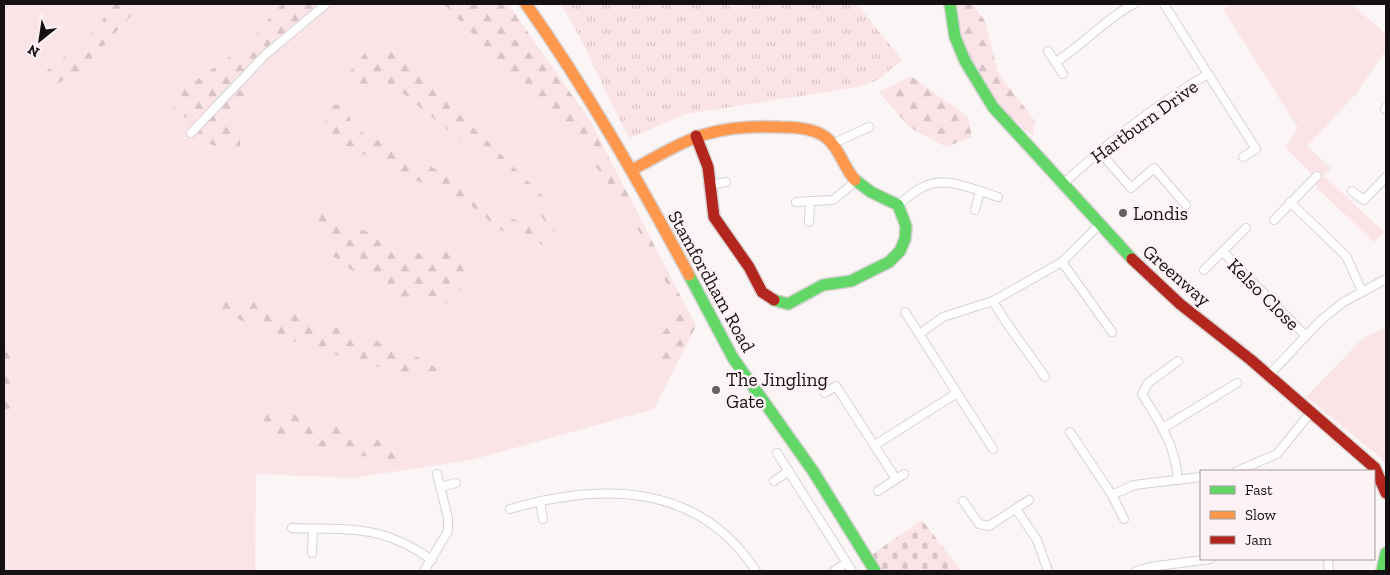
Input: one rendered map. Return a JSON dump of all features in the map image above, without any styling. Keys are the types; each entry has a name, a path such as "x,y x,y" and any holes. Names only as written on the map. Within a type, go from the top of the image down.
{"street":[{"path":"191,133 265,55 326,4"},
{"name":"Stamfordham Road","path":"526,4 550,38 632,170 733,358 813,471 875,571"},
{"name":"Greenway","path":"950,4 955,37 965,61 993,107 1136,263 1180,304 1269,375 1375,468 1386,493"},
{"path":"1056,62 1085,42 1106,22 1134,4"},
{"name":"Hartburn Drive","path":"1063,184 1099,151 1143,117 1208,74 1164,4"},
{"path":"1048,51 1062,74"},
{"path":"1208,74 1256,149 1243,157"},
{"path":"632,170 696,136 722,129 788,126 808,129 825,136 832,144 854,182 870,193 898,205 906,226 905,239 900,251 889,262 851,281 823,285 788,304 769,299 756,284 749,267 714,217 708,167 696,136"},
{"path":"832,144 868,127"},
{"path":"1099,151 1131,188 1154,168 1186,205"},
{"path":"1274,220 1317,176"},
{"path":"1352,191 1364,200 1386,177"},
{"path":"711,185 726,182"},
{"path":"796,202 833,200 854,182"},
{"path":"898,205 922,187 939,182 961,185 998,197"},
{"path":"975,210 980,192"},
{"path":"809,222 810,201"},
{"path":"1290,202 1346,256 1362,291"},
{"path":"919,334 943,317 993,301 1062,262 1100,224"},
{"name":"Kelso Close","path":"1204,270 1246,228"},
{"name":"Kelso Close","path":"1222,252 1306,336"},
{"path":"1062,262 1112,332"},
{"path":"1269,375 1327,315 1362,291 1386,279"},
{"path":"993,301 1008,328 1026,348 1045,377"},
{"path":"905,312 993,449"},
{"path":"1178,360 1148,383 1142,394 1169,438 1176,462 1178,480"},
{"path":"1163,428 1237,383"},
{"path":"824,393 836,386 896,479"},
{"path":"875,446 957,393"},
{"path":"1239,470 1277,454 1311,412"},
{"path":"1070,432 1112,495 1124,520"},
{"path":"777,453 852,571"},
{"path":"774,481 789,471"},
{"path":"424,571 448,531 448,518 437,474"},
{"path":"878,491 904,474"},
{"path":"1112,495 1134,485 1200,477"},
{"path":"440,487 456,483"},
{"path":"510,509 540,501 578,496 620,495 648,497 671,502 700,515 721,530 740,548 756,571"},
{"path":"963,500 979,524 990,526 1029,500"},
{"path":"540,501 543,519"},
{"path":"1016,509 1037,540 1048,571"},
{"path":"292,528 383,534 405,542 432,560"},
{"path":"312,553 313,529"},
{"path":"1382,571 1386,553"},
{"path":"1136,571 1150,567 1202,560"},
{"path":"834,571 846,563"}],"green space":[{"path":"4,4 508,4 590,121 696,326 654,409 471,460 353,478 256,474 255,571 4,571"},
{"path":"114,4 142,4 80,71 50,88 40,80 51,67 68,55 90,35"},
{"path":"282,4 317,4 247,66 250,92 234,114 230,126 240,139 240,154 201,141 194,120 171,113 185,88 245,46"},
{"path":"444,4 508,4 590,121 696,326 671,374 661,367 656,360 655,352 657,343 680,310 624,207 598,169 568,134"},
{"path":"560,4 726,4 732,7 746,4 857,4 902,60 878,80 858,87 686,114 630,138 620,122 579,37"},
{"path":"957,4 972,4 985,21 998,73 1035,121 1033,136 1001,109 973,65 959,30"},
{"path":"1232,4 1351,4 1386,34 1386,50 1356,94 1307,146 1331,168 1324,176 1384,232 1374,242 1317,188 1310,172 1285,147 1298,128 1223,9"},
{"path":"389,45 539,192 556,213 554,233 522,191 399,90 382,80 377,90 359,83 349,73 364,54"},
{"path":"911,76 968,117 972,137 946,147 909,127 879,92"},
{"path":"345,104 353,128 462,182 484,197 502,214 536,230 543,245 500,230 467,202 420,182 330,138 325,121 328,106"},
{"path":"323,209 346,223 426,256 448,249 459,254 471,281 445,304 406,301 356,273 334,257 313,213"},
{"path":"228,295 334,326 407,352 426,361 442,373 442,383 359,362 268,333 217,309 213,297"},
{"path":"1386,327 1386,466 1380,457 1306,397 1363,338"},
{"path":"4,348 14,355 19,390 4,419"},
{"path":"269,407 411,449 402,460 345,453 307,444 271,431 254,422"},
{"path":"922,520 961,571 880,571 870,556"}],"traffic: fast":[{"path":"950,4 955,37 965,61 993,107 1132,259"},
{"path":"774,300 788,304 823,285 851,281 889,262 900,251 905,239 906,226 898,205 871,192 855,180"},
{"path":"689,275 733,358 813,471 875,571"},
{"path":"1382,571 1386,553"}],"traffic: slow":[{"path":"526,4 612,137 689,275"},
{"path":"632,170 670,149 702,135 736,128 791,127 814,131 829,140 855,180"}],"traffic: jam":[{"path":"696,136 708,167 714,217 749,267 762,292 774,300"},
{"path":"1132,259 1180,304 1251,360 1375,468 1386,493"}],"place":[{"name":"Londis","path":"1123,213"},
{"name":"The Jingling Gate","path":"716,390"}]}
